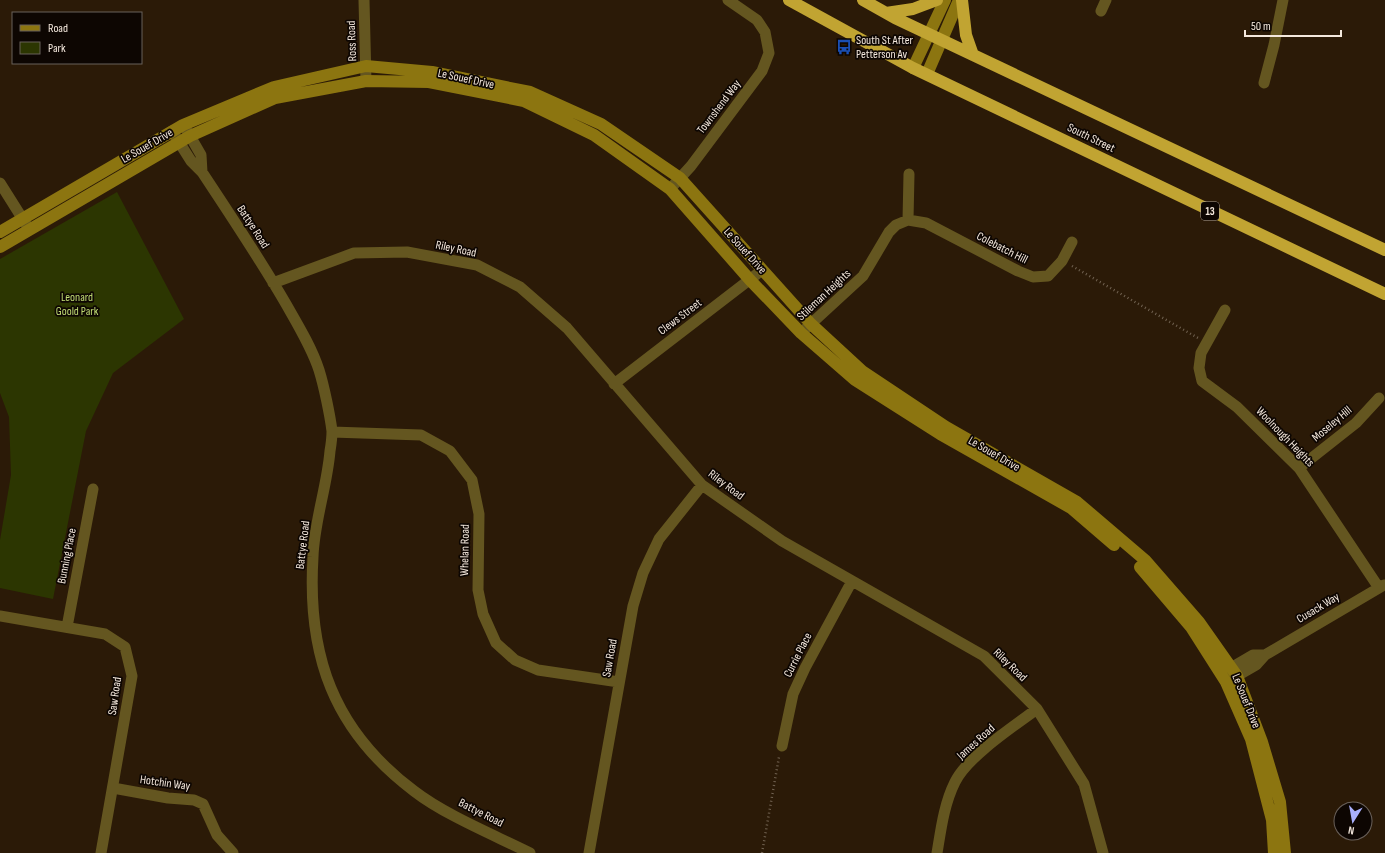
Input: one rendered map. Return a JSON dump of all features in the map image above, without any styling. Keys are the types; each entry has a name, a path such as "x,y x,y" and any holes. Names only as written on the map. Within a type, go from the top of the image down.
{"highway":[{"name":"South Street","path":"789,0 913,68 1385,294"},
{"name":"South Street","path":"863,0 929,34 1385,250"},
{"path":"886,13 912,9 936,0"},
{"path":"962,0 966,35 973,55"}],"street":[{"name":"Ross Road","path":"364,0 366,81"},
{"name":"Townshend Way","path":"670,188 691,166 762,71 769,53 765,32 757,20 728,0"},
{"path":"913,68 945,0"},
{"path":"927,74 959,0"},
{"path":"1101,11 1106,0"},
{"path":"1264,83 1274,45 1283,0"},
{"name":"Le Souef Drive","path":"0,232 183,125 274,87 366,66 432,72 530,92 601,124 680,178 811,324 862,371 946,427 1077,502 1145,560 1200,622 1234,671 1262,742 1280,802 1285,853"},
{"name":"Le Souef Drive","path":"0,247 190,136 275,98 366,81 429,82 524,101 594,135 670,188 750,280 801,333 854,380 940,434 1071,508 1139,566 1190,627 1223,678 1251,739 1272,820 1274,853"},
{"name":"Battye Road","path":"183,125 200,155 202,172"},
{"name":"Battye Road","path":"172,132 191,161 202,172 273,283 298,325 319,370 332,432 329,467 313,554 312,601 316,640 325,674 340,707 369,752 414,792 443,809 530,853"},
{"path":"908,220 909,174"},
{"path":"0,183 29,229"},
{"name":"Colebatch Hill","path":"908,220 926,223 1018,271 1033,277 1048,276 1062,261 1072,242"},
{"name":"Stileman Heights","path":"801,333 863,276 889,232 896,225 908,220"},
{"name":"Riley Road","path":"273,283 354,253 407,252 477,266 520,287 567,328 702,485 782,541 984,656 1037,709 1084,784 1104,853"},
{"name":"Clews Street","path":"614,384 762,270"},
{"name":"Woolnough Heights","path":"1225,310 1202,353 1198,368 1202,381 1237,407 1299,468 1382,586"},
{"name":"Moseley Hill","path":"1299,468 1356,423 1379,398"},
{"name":"Whelan Road","path":"332,432 421,435 450,451 472,480 479,514 478,590 483,614 496,643 515,660 538,670 619,682"},
{"name":"Saw Road","path":"590,853 633,606 643,573 659,539 702,485"},
{"name":"Bunning Place","path":"67,627 93,489"},
{"name":"Currie Place","path":"782,746 793,694 805,668 852,581"},
{"name":"Cusack Way","path":"1223,678 1234,671 1256,665 1265,655 1382,586"},
{"name":"Saw Road","path":"0,616 105,634 125,647 132,676 101,853"},
{"name":"James Road","path":"937,853 945,809 955,781 970,762 1037,709"},
{"name":"Hotchin Way","path":"113,788 168,798 194,800 203,804 217,835 233,853"}],"path":[{"path":"1062,261 1207,343"},
{"path":"762,853 782,746"}],"green space":[{"name":"Leonard Goold Park","path":"117,192 184,319 113,373 86,431 53,599 0,588 0,540 11,475 9,417 0,393 0,259"}],"place":[{"name":"South St After Petterson Av","path":"844,47"}]}
